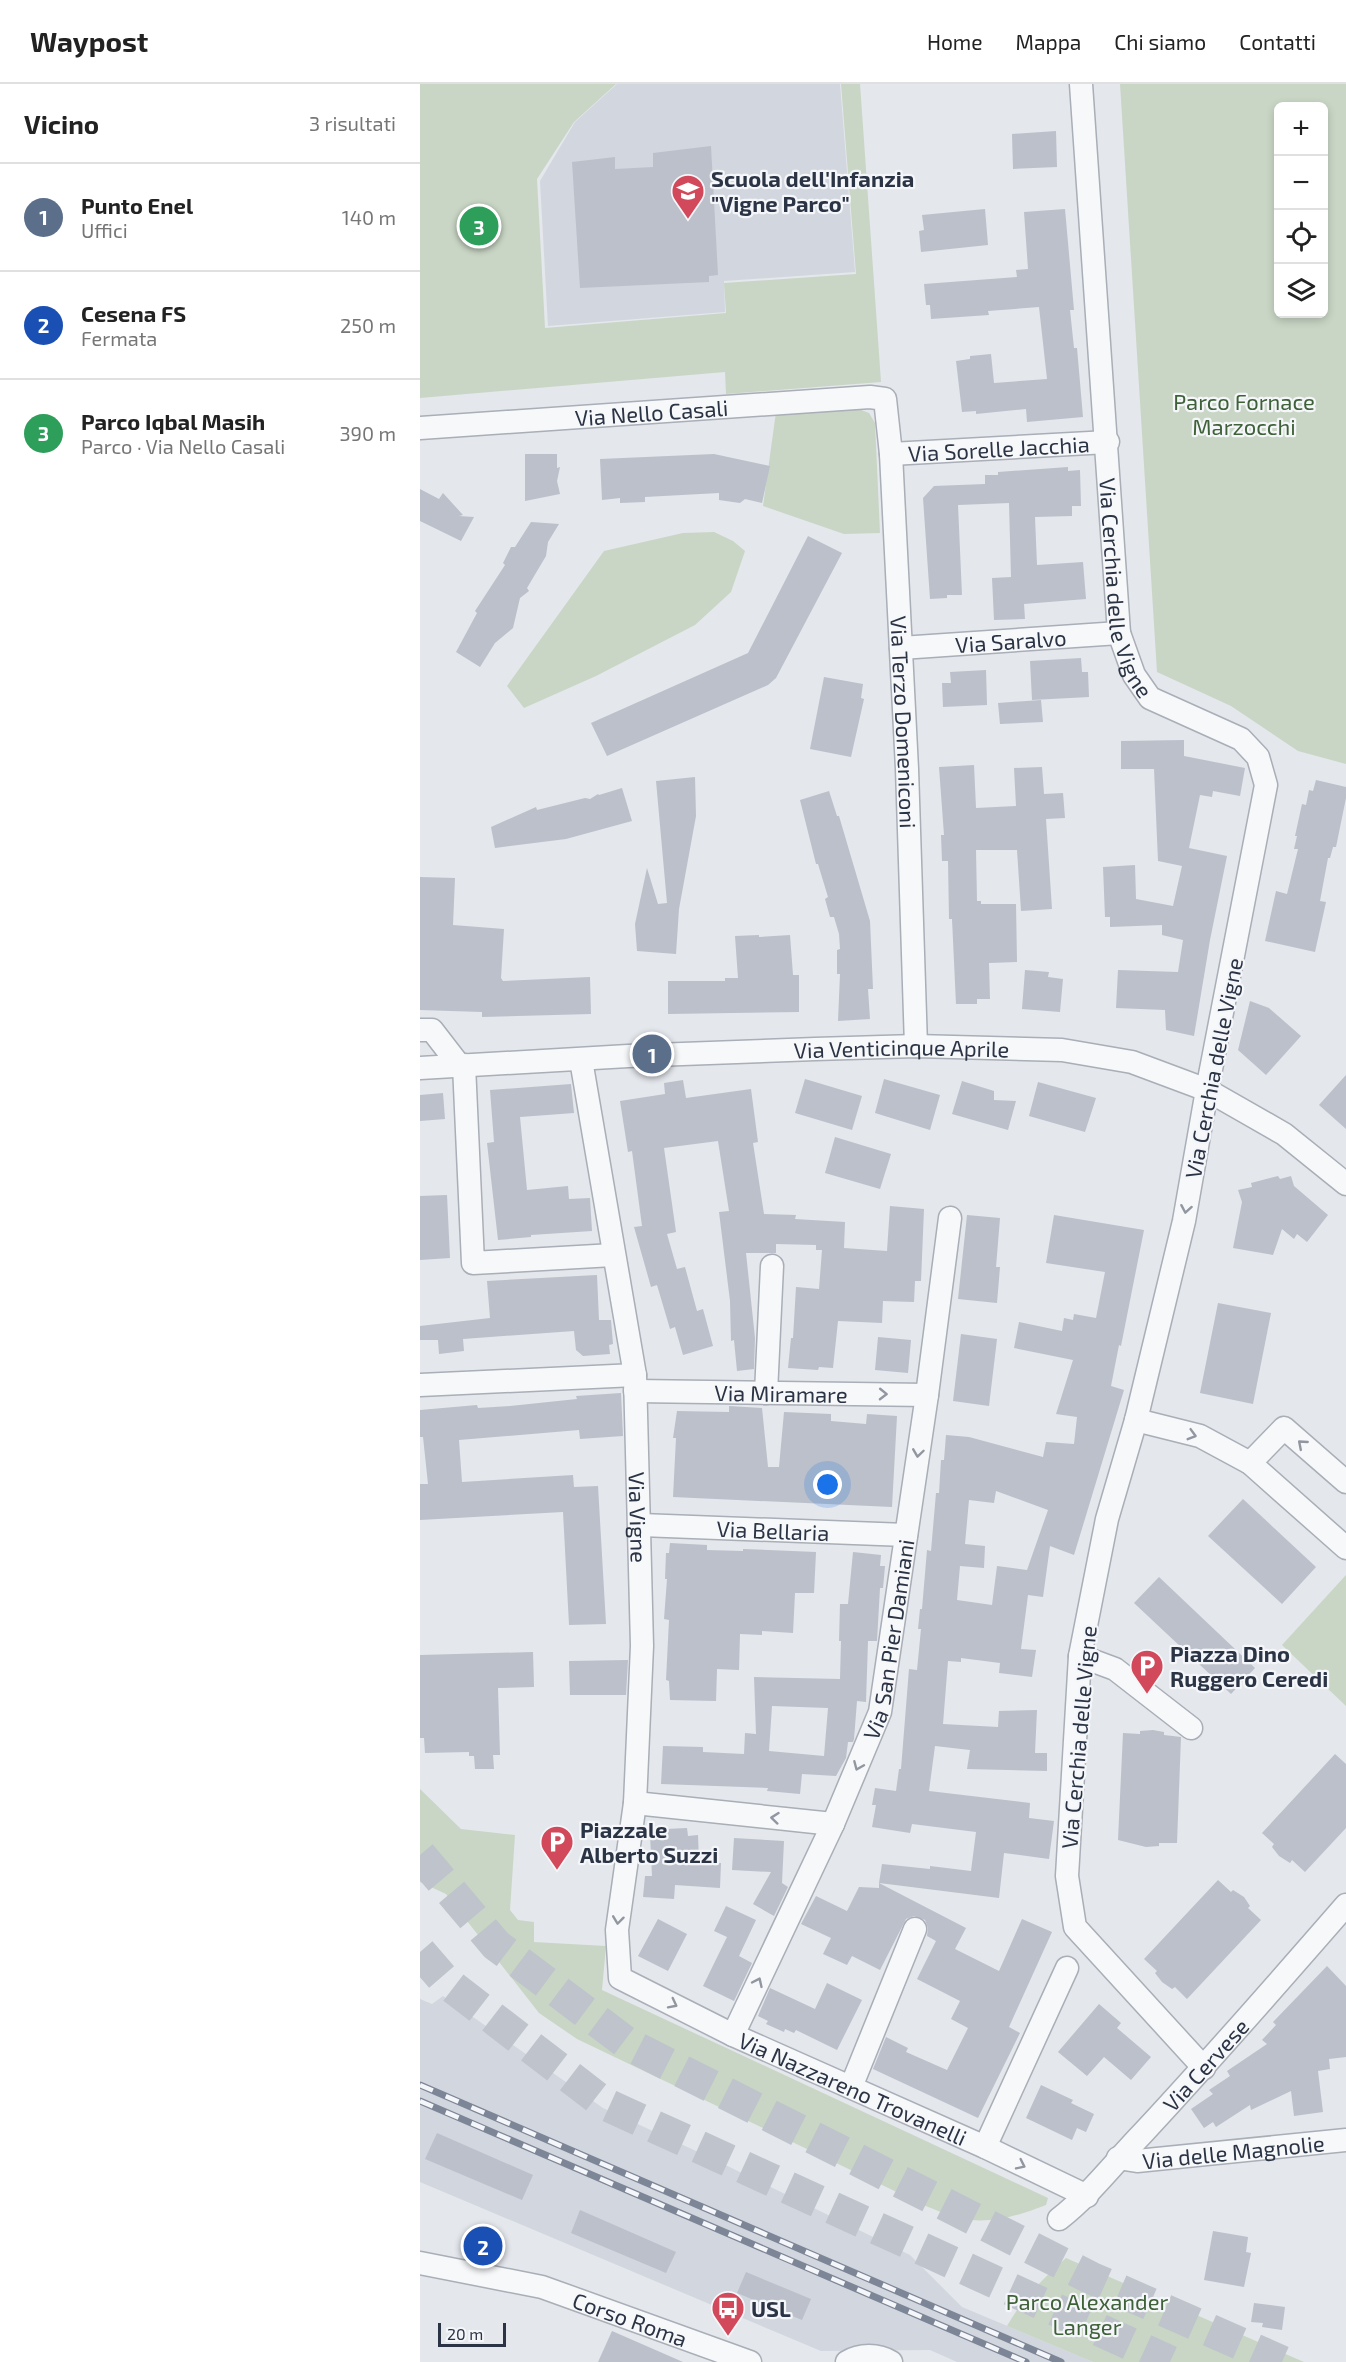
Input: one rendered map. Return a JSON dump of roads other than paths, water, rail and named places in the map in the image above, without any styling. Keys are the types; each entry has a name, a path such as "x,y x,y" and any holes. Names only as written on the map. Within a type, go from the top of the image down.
{"street":[{"name":"Via Cerchia delle Vigne","path":"1081,84 1108,442 1119,633 1134,675 1150,698 1241,739 1258,757 1266,785 1184,1221 1136,1420 1107,1519 1080,1656 1066,1876 1075,1927 1204,2068"},
{"name":"Via Nello Casali","path":"420,428 870,397 885,399"},
{"name":"Via Terzo Domeniconi","path":"885,399 891,454 901,648 916,1046"},
{"name":"Via Sorelle Jacchia","path":"891,454 1108,442"},
{"name":"Via Saralvo","path":"901,648 1119,633"},
{"path":"420,1030 432,1030 461,1065 473,1263 613,1255"},
{"name":"Via Venticinque Aprile","path":"420,1068 581,1059 916,1046 1062,1050 1132,1062 1207,1090 1284,1134 1346,1184"},
{"name":"Via Vigne","path":"581,1059 635,1383 642,1646 635,1803 617,1930 620,1978"},
{"name":"Via San Pier Damiani","path":"733,2035 833,1824 880,1712 927,1395 950,1218"},
{"path":"766,1393 772,1266"},
{"name":"Via Miramare","path":"420,1385 635,1383 766,1393 927,1395"},
{"path":"1136,1420 1200,1436 1250,1463 1346,1548"},
{"path":"1250,1463 1284,1428 1346,1482"},
{"name":"Via Bellaria","path":"640,1525 906,1535"},
{"path":"1080,1656 1115,1669 1191,1728"},
{"path":"635,1803 833,1824"},
{"name":"Via Cervese","path":"1059,2219 1087,2196 1118,2158 1204,2068 1346,1905"},
{"path":"851,2087 915,1929"},
{"path":"986,2147 1067,1968"},
{"name":"Via Nazzareno Trovanelli","path":"620,1978 733,2035 986,2147 1087,2196"},
{"name":"Via delle Magnolie","path":"1118,2158 1137,2161 1346,2140"},
{"name":"Corso Roma","path":"420,2264 542,2287 750,2362"},
{"path":"847,2362 865,2356 881,2357 891,2362"}],"tunnel":[{"path":"420,1855 496,1945 628,2044 1091,2278 1282,2362"},
{"path":"420,1952 446,1982 605,2104 1170,2362"}],"railway":[{"path":"420,2085 1061,2362"},
{"path":"420,2101 1026,2362"}],"place":[{"name":"Scuola dell'Infanzia \"Vigne Parco\"","path":"688,220"},
{"name":"Parco Iqbal Masih","path":"479,226"},
{"name":"Punto Enel","path":"652,1054"},
{"name":"Piazza Dino Ruggero Ceredi","path":"1147,1695"},
{"name":"Piazzale Alberto Suzzi","path":"557,1871"},
{"name":"Cesena FS","path":"483,2246"},
{"name":"USL","path":"728,2337"}],"park label":[{"name":"Parco Fornace Marzocchi","path":"1244,414"},
{"name":"Parco Alexander Langer","path":"1087,2314"}]}
